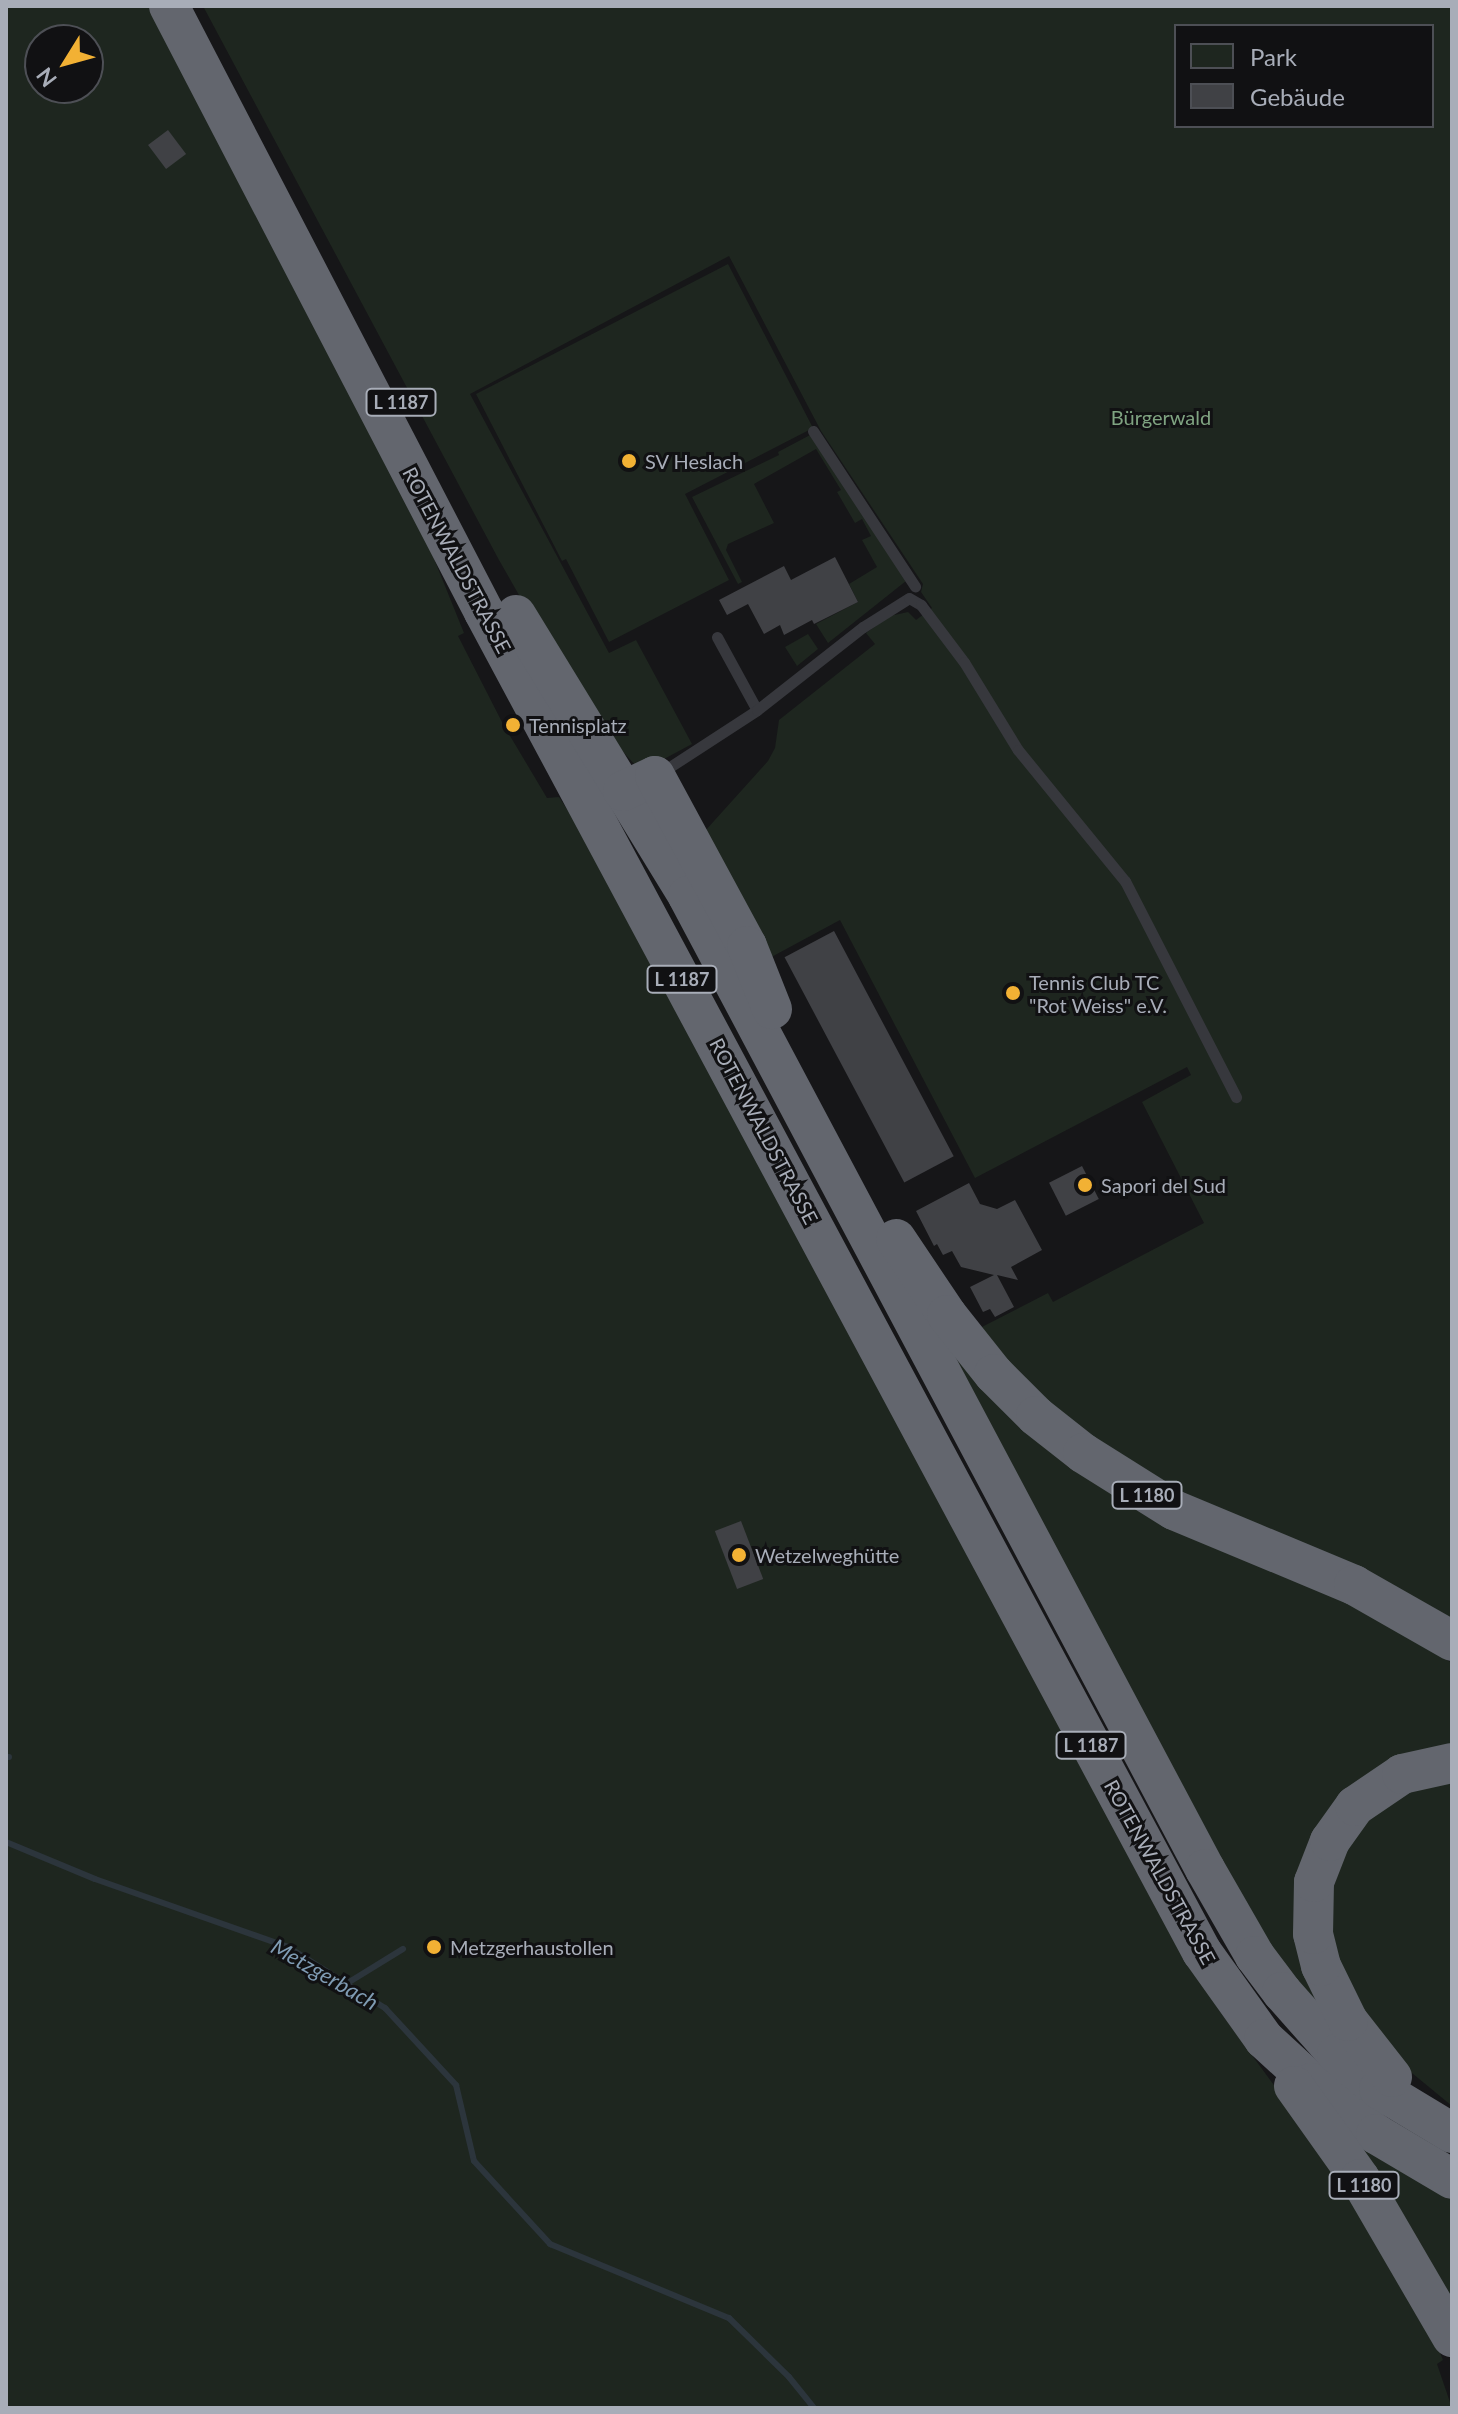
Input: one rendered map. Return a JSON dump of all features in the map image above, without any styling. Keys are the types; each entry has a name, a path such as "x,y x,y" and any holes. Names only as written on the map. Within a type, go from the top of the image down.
{"highway":[{"name":"ROTENWALDSTRASSE","path":"169,6 484,612 1165,1885 1224,1986 1264,2039 1357,2121 1452,2179"},
{"name":"ROTENWALDSTRASSE","path":"191,6 468,530 551,677 639,784 747,946 782,1034"},
{"name":"ROTENWALDSTRASSE","path":"639,784 688,896 732,980 1205,1869 1255,1956 1337,2054 1379,2089 1439,2125"},
{"name":"L 1180","path":"732,980 782,1034 909,1259 968,1343 1036,1416 1083,1453 1174,1510 1354,1585 1452,1641"},
{"path":"1439,2125 1362,2041 1339,2005 1321,1966 1313,1934 1312,1896 1325,1850 1355,1806 1377,1788 1402,1774 1452,1763"},
{"name":"L 1180","path":"1264,2039 1360,2179 1452,2337"}],"lane":[{"path":"813,431 915,586"},
{"path":"639,784 757,710 863,627 909,598 921,605 964,662 1018,750 1125,881 1236,1097"},
{"path":"717,637 757,710"}],"green space":[{"path":"6,6 153,6 403,482 464,633 458,636 503,724 547,798 559,797 587,840 1188,1962 1221,2013 1372,2219 1409,2278 1443,2360 1437,2364 1452,2408 6,2408"},
{"name":"Bürgerwald","path":"203,6 1452,6 1452,1622 1216,1511 1079,1432 976,1330 1048,1293 1053,1302 1204,1223 1142,1102 1191,1075 1187,1067 975,1178 840,920 764,961 705,831 768,761 775,748 779,720 875,644 866,633 890,616 908,612 916,620 932,608 921,592 923,584 821,431 729,256 470,394 609,653 636,640 692,744 651,766 636,766 605,732 564,674 499,560"},
{"name":"SV Heslach","path":"728,264 813,428 685,494 729,580 609,642 566,559 562,561 476,394"},
{"path":"812,434 906,581 828,643 816,624 858,602 849,584 877,567 862,540 871,536 862,519 855,523 837,492 841,490 816,449 754,484 774,523 728,544 726,550 742,582 738,584 692,497 779,455 778,452"},
{"path":"808,634 818,649 797,666 785,647"},
{"path":"925,1311 948,1341 1311,1581 1452,1663 1452,1745 1330,1809 1322,2011 1285,1976"},
{"path":"1452,1774 1452,2106 1401,2064 1350,1998 1324,1917 1353,1827 1424,1780"},
{"path":"1329,2116 1452,2194 1452,2314"}],"building":[{"path":"168,130 186,154 166,169 148,145"},
{"path":"835,557 858,602 814,624 812,620 784,635 780,625 764,634 748,604 727,615 719,600 784,566 791,580"},
{"path":"834,931 954,1156 904,1182 785,957"},
{"path":"1082,1166 1099,1199 1066,1216 1049,1183"},
{"path":"969,1183 980,1204 997,1209 1015,1200 1042,1250 1011,1267 1018,1280 997,1275 1014,1307 995,1317 990,1309 983,1312 970,1287 994,1275 961,1267 952,1251 943,1255 937,1244 934,1246 916,1211"},
{"name":"Wetzelweghütte","path":"741,1521 763,1579 737,1589 715,1531"}],"waterway":[{"name":"Metzgerbach","path":"6,1842 95,1879 288,1947 385,2008 456,2085 474,2161 550,2244 729,2318 789,2377 814,2408"},
{"path":"346,1984 403,1949"}],"place":[{"name":"SV Heslach","path":"629,461"},
{"name":"Tennisplatz","path":"513,725"},
{"name":"Tennis Club TC \"Rot Weiss\" e.V.","path":"1013,993"},
{"name":"Sapori del Sud","path":"1085,1185"},
{"name":"Wetzelweghütte","path":"739,1555"},
{"name":"Metzgerhaustollen","path":"434,1947"}]}
